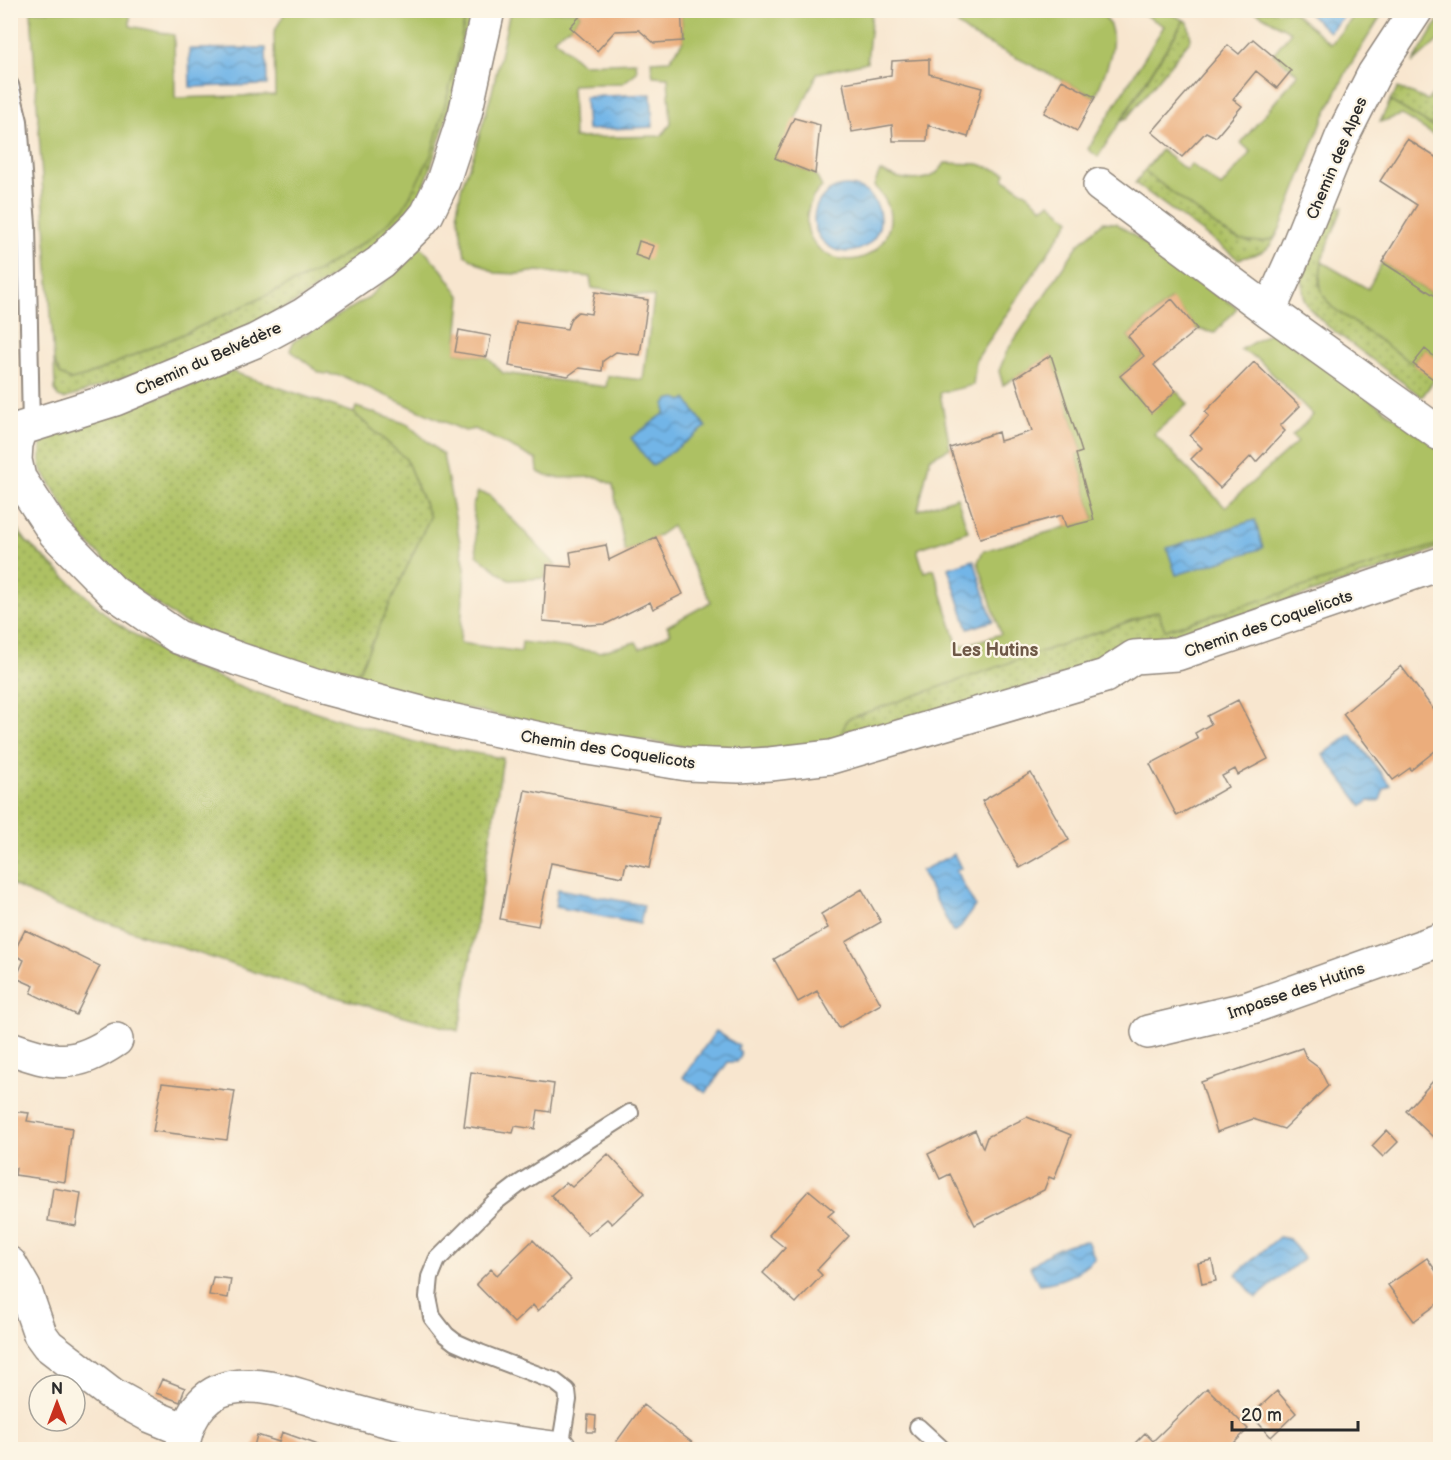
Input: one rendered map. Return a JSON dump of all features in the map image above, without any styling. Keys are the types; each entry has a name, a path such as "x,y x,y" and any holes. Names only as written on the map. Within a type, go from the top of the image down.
{"street":[{"name":"Chemin du Belvédère","path":"21,430 115,399 255,341 303,315 380,262 422,220 434,202 443,181 465,114 488,10"},
{"name":"Chemin des Alpes","path":"1269,311 1342,137 1374,74 1416,10"},
{"path":"1100,185 1269,311 1440,434"},
{"name":"Chemin des Coquelicots","path":"21,430 16,444 15,460 19,478 55,533 113,592 178,637 238,659 379,703 569,745 687,764 739,766 831,756 1105,676 1134,657 1177,654 1440,564"},
{"name":"Impasse des Hutins","path":"1148,1032 1249,1008 1440,939"},
{"path":"10,1048 41,1059 75,1060 93,1055 116,1040"},
{"path":"10,1264 24,1288 40,1334 48,1345 113,1395 151,1416 183,1440 195,1412 215,1393 227,1388 253,1386 282,1390 410,1425 560,1449"}],"lane":[{"path":"10,85 19,121 27,225 21,430"},
{"path":"560,1449 568,1400 567,1391 554,1381 455,1342 446,1335 432,1317 428,1286 438,1260 494,1203 519,1184 630,1113"},
{"path":"918,1427 944,1449"}],"green space":[{"path":"31,11 130,11 130,26 174,35 175,98 275,95 274,32 286,11 466,11 457,61 431,155 403,209 372,237 318,271 199,327 86,376 71,380 60,374 54,361"},
{"path":"466,11 473,11 461,73 422,194 384,241 294,303 197,352 64,399 58,397 55,390 54,361 60,374 71,380 86,376 199,327 318,271 372,237 457,61"},
{"path":"510,11 576,11 581,15 570,27 554,38 582,64 636,62 637,72 623,83 572,85 574,138 661,136 671,124 668,77 653,76 651,61 670,60 683,41 681,11 872,11 867,62 818,73 776,158 815,174 822,187 813,197 808,210 807,228 814,243 825,253 839,259 854,259 869,255 881,244 890,221 888,205 874,186 880,171 906,179 924,179 939,171 945,163 978,164 1006,173 1004,179 1029,195 1042,208 1050,203 1070,220 976,360 973,385 940,393 950,448 930,458 918,510 957,497 968,531 917,549 924,572 934,569 958,647 1001,634 978,562 983,551 1094,519 1076,454 1082,451 1051,356 1003,385 999,371 1007,351 1078,245 1103,222 1116,223 1237,308 1215,333 1197,329 1171,299 1128,336 1144,356 1120,376 1151,412 1176,391 1188,404 1154,434 1225,507 1297,442 1292,436 1313,415 1258,359 1240,350 1273,331 1440,449 1440,544 1165,630 1158,611 847,719 838,743 742,751 682,746 536,723 463,708 355,680 430,517 406,459 354,413 356,407 407,424 443,455 465,568 460,643 521,652 522,642 599,652 636,642 640,649 671,633 667,626 711,602 672,526 656,537 625,552 613,485 598,477 546,476 538,472 537,460 475,429 465,431 342,376 320,373 290,350 294,341 367,299 420,246 442,270 461,297 456,352 487,357 503,373 606,387 608,376 643,380 654,297 592,288 590,277 538,271 518,274 495,273 465,255 457,211 462,185 474,154 492,92"},
{"path":"952,11 1098,11 1107,19 1112,40 1108,64 1095,97 973,36 958,25"},
{"path":"1138,11 1165,11 1184,20 1098,157 1088,149 1164,26"},
{"path":"1254,11 1292,11 1331,44 1358,11 1384,11 1349,67 1322,121 1276,236 1261,242 1240,240 1223,231 1144,171 1161,150 1186,170 1191,164 1221,187 1251,152 1241,143 1298,74 1273,54 1291,32"},
{"path":"1440,18 1440,39 1413,63 1438,21"},
{"path":"1184,20 1188,22 1191,39 1127,118 1121,122"},
{"path":"1398,88 1427,100 1440,88 1440,109 1432,117 1440,125 1440,131 1390,101"},
{"path":"1390,101 1440,131 1440,139 1402,115 1380,122"},
{"path":"1144,171 1223,231 1249,242 1276,236 1266,249 1255,255 1238,259 1135,183"},
{"path":"10,204 14,228 15,374 13,397 11,397"},
{"path":"1329,206 1343,207 1322,260 1319,284 1332,307 1435,379 1422,397 1326,325 1309,308 1304,299 1302,277"},
{"path":"1322,262 1368,289 1382,262 1440,299 1440,361 1425,349 1413,364 1332,307 1324,296 1321,286"},
{"path":"230,371 354,413 406,459 430,517 355,680 243,648 181,621 130,585 83,538 40,467 41,445 56,434"},
{"path":"478,492 489,495 557,566 547,565 545,578 509,580 477,555 473,505"},
{"path":"11,520 26,541 111,619 172,659 255,692 341,720 418,743 503,758 459,1031 296,986 54,905 11,884"},
{"path":"1440,544 1440,547 1412,559 1172,640 1148,642 1125,648 1082,670 838,743 847,719 1159,611 1165,630"}],"water":[{"path":"1306,11 1338,11 1344,16 1329,32"},
{"path":"266,48 267,85 190,87 189,49"},
{"path":"651,94 653,127 587,130 585,97"},
{"path":"841,186 853,186 865,191 875,201 880,219 878,232 865,247 853,252 841,252 829,247 819,237 814,225 814,213 819,201 829,191"},
{"path":"676,398 682,401 686,399 706,427 652,466 631,438 665,413 665,404 668,400"},
{"path":"1255,520 1263,548 1176,575 1167,548"},
{"path":"974,560 993,621 968,629 948,568"},
{"path":"1351,734 1390,785 1384,789 1380,800 1369,801 1362,806 1323,755"},
{"path":"954,854 961,868 956,871 975,906 959,929 953,932 921,871"},
{"path":"558,889 644,905 640,924 555,907"},
{"path":"716,1031 739,1046 737,1049 741,1056 737,1062 728,1062 706,1093 683,1077"},
{"path":"1279,1237 1289,1239 1304,1258 1256,1298 1236,1274"},
{"path":"1087,1241 1095,1258 1089,1264 1063,1279 1039,1284 1030,1267 1057,1249"}],"building":[{"path":"576,10 681,10 683,41 654,43 639,30 615,31 597,51 570,27 581,15"},
{"path":"1253,39 1291,71 1277,88 1256,71 1233,99 1242,106 1216,137 1206,132 1182,157 1152,132 1228,45 1239,54"},
{"path":"929,59 929,74 982,88 968,137 928,125 927,141 893,141 892,125 852,132 843,83 891,75 892,61"},
{"path":"1062,80 1095,97 1077,131 1044,113"},
{"path":"794,118 820,125 815,174 775,158"},
{"path":"1407,139 1440,160 1440,299 1382,262 1417,205 1380,181"},
{"path":"639,241 654,246 649,260 635,255"},
{"path":"595,292 648,300 640,355 616,352 603,361 602,371 579,368 568,376 509,366 516,322 567,329 571,318 578,312 591,314"},
{"path":"1172,299 1197,329 1154,365 1176,391 1151,413 1120,376 1144,356 1128,336"},
{"path":"459,330 491,336 487,357 455,352"},
{"path":"1425,349 1440,361 1440,384 1413,364"},
{"path":"1051,355 1082,452 1076,454 1094,520 1066,527 1062,515 980,538 950,448 998,432 1000,441 1032,431 1015,378"},
{"path":"1254,362 1300,406 1280,426 1285,431 1256,462 1251,456 1220,488 1191,459 1202,448 1190,436 1209,416 1205,412"},
{"path":"656,537 683,594 653,609 650,602 606,624 589,625 543,621 547,565 572,567 570,552 606,545 609,560"},
{"path":"1401,666 1440,718 1440,747 1411,770 1410,768 1393,780 1343,714"},
{"path":"1238,700 1268,759 1238,775 1235,769 1222,776 1228,787 1177,816 1150,764 1198,739 1195,733 1211,724 1207,716"},
{"path":"1031,773 1069,840 1020,868 982,801"},
{"path":"525,790 659,817 649,868 626,863 623,877 551,863 538,926 500,919"},
{"path":"862,889 881,922 846,942 881,1004 839,1028 817,991 798,1002 774,959 828,928 821,914"},
{"path":"25,930 100,966 76,1015 31,993 34,986 16,978 24,960 13,954"},
{"path":"1302,1048 1307,1059 1319,1068 1328,1086 1284,1129 1253,1119 1217,1132 1201,1082"},
{"path":"471,1072 554,1084 550,1112 538,1110 535,1129 515,1126 513,1133 464,1126"},
{"path":"1435,1079 1440,1085 1440,1129 1433,1137 1406,1111"},
{"path":"162,1083 235,1091 227,1140 153,1131"},
{"path":"10,1111 29,1113 27,1121 72,1128 65,1182 15,1175 16,1168 10,1167"},
{"path":"1027,1117 1071,1135 1054,1179 1049,1177 1044,1190 975,1225 950,1174 940,1179 928,1154 975,1130 983,1148 987,1137"},
{"path":"1387,1130 1398,1142 1383,1157 1372,1146"},
{"path":"608,1154 645,1193 612,1224 607,1219 588,1235 551,1195 566,1182 572,1187"},
{"path":"53,1188 81,1193 76,1226 48,1221"},
{"path":"809,1190 834,1211 828,1216 849,1236 817,1270 822,1275 796,1303 763,1273 785,1248 769,1235"},
{"path":"533,1240 571,1279 538,1311 533,1305 514,1323 476,1284 491,1269 497,1275"},
{"path":"1427,1258 1440,1277 1440,1302 1414,1321 1388,1285"},
{"path":"1212,1260 1216,1281 1202,1284 1198,1263"},
{"path":"213,1277 231,1279 228,1298 209,1295"},
{"path":"162,1379 185,1388 180,1402 156,1393"},
{"path":"1207,1388 1248,1429 1227,1450 1128,1450 1145,1433 1153,1441"},
{"path":"1277,1391 1296,1413 1271,1437 1251,1415"},
{"path":"643,1405 702,1450 620,1450 614,1445"},
{"path":"588,1415 596,1416 595,1432 587,1432"},
{"path":"282,1432 329,1450 253,1450 257,1435 279,1442"}],"district":[{"name":"Les Hutins","path":"995,650"}]}
